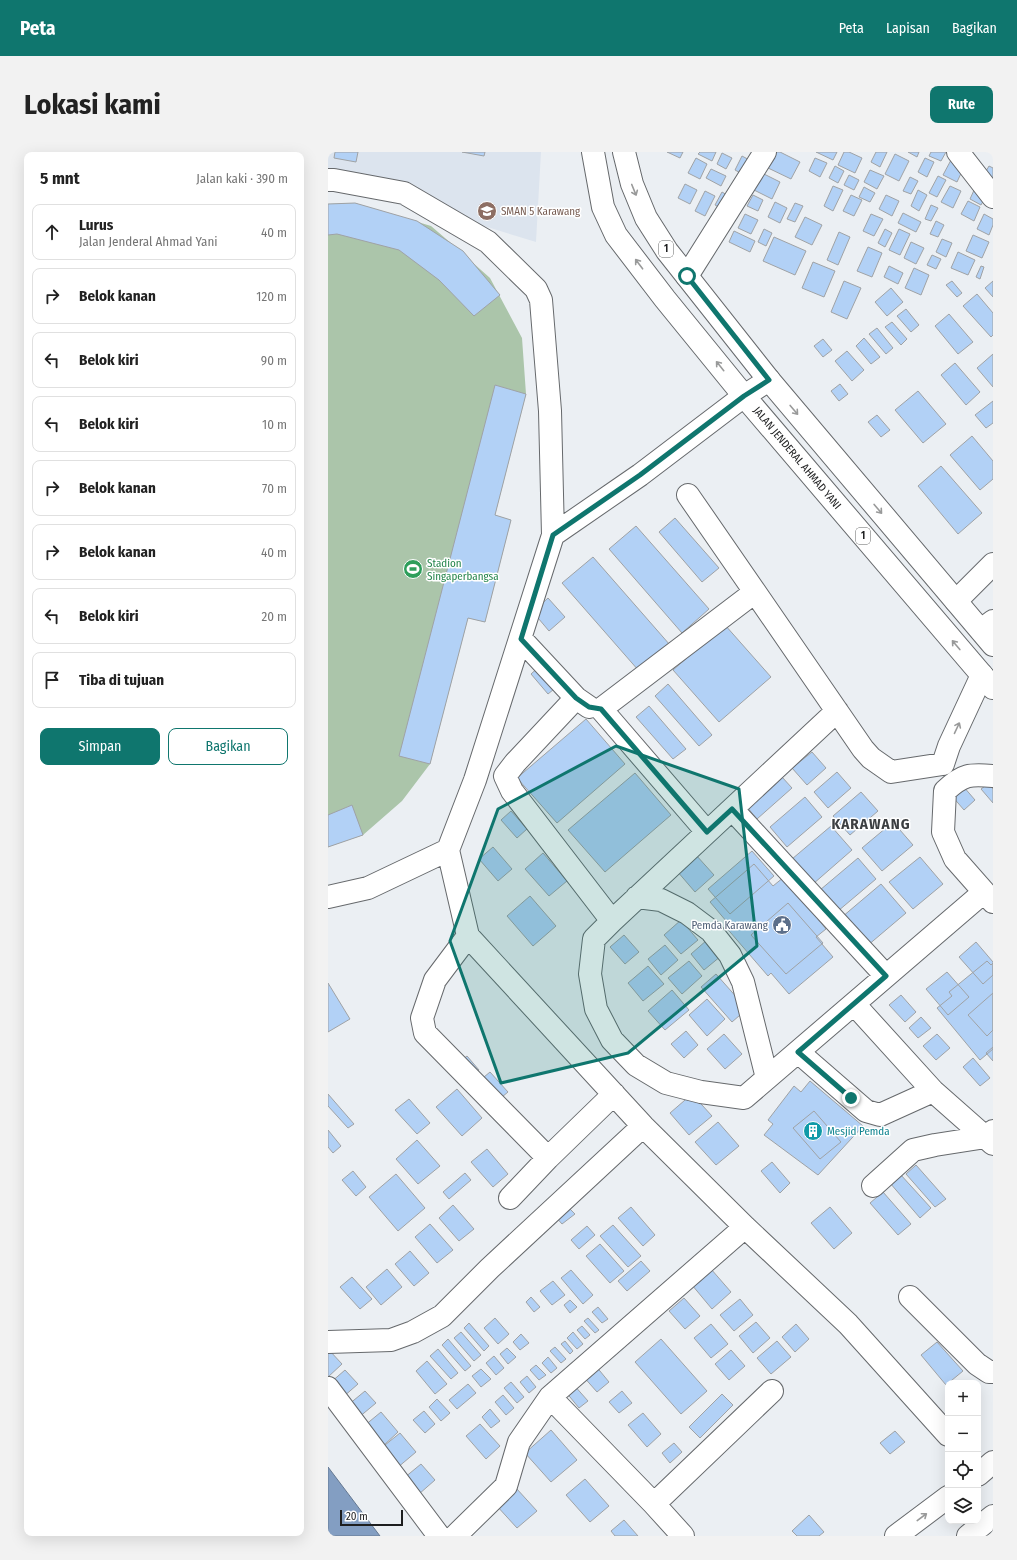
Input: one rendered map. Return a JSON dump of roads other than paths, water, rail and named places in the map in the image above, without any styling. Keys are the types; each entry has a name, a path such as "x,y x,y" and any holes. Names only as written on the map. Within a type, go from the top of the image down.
{"main road":[{"name":"JALAN JENDERAL AHMAD YANI","path":"593,152 603,207 616,235 665,299 744,396 989,675"},
{"name":"1","path":"624,152 632,184 646,218 667,251 769,380 956,601 989,632"},
{"path":"687,276 765,152"},
{"path":"958,152 993,197"},
{"path":"328,180 404,193 488,242 536,289 541,300 550,411 553,535 475,780 448,850 468,936 643,1126 745,1227 848,1324 945,1432"},
{"path":"553,535 640,475 744,396 769,380"},
{"path":"688,496 871,758 890,772 949,773 993,776"},
{"path":"956,601 993,564"},
{"path":"601,709 755,592"},
{"path":"521,639 576,698 589,707 601,709 707,832"},
{"path":"837,711 594,939 590,974 596,1008 612,1040 636,1065 666,1083 701,1092 744,1098 886,976 989,897 955,859 943,832 945,791 949,773 949,746 989,675"},
{"path":"576,698 515,763 505,776 512,791 612,921"},
{"path":"732,809 886,976"},
{"path":"328,897 368,888 448,850"},
{"path":"637,898 661,900 687,913 712,931 730,956 743,982 767,1078"},
{"path":"468,936 435,980 422,1018 425,1033 548,1158"},
{"path":"854,1004 933,1091 991,1137"},
{"path":"798,1052 866,1111 880,1115 933,1091"},
{"path":"510,1198 548,1158 614,1094"},
{"path":"328,1342 391,1340 413,1332 442,1316 490,1268 643,1126"},
{"path":"873,1186 913,1150 935,1145 991,1137"},
{"path":"455,1536 506,1486 519,1442 550,1396 745,1227"},
{"path":"910,1297 977,1364 989,1372 993,1372"},
{"path":"328,1388 439,1536"},
{"path":"654,1504 772,1391"},
{"path":"550,1396 683,1536"},
{"path":"896,1536 945,1499"},
{"path":"968,1536 993,1516"}],"water":[{"path":"328,1467 380,1536 328,1536"}],"place":[{"name":"SMAN 5 Karawang","path":"487,211"},
{"name":"Stadion Singaperbangsa","path":"413,569"},
{"name":"Pemda Karawang","path":"782,925"},
{"name":"Mesjid Pemda","path":"813,1131"}],"district":[{"name":"KARAWANG","path":"871,824"}]}
